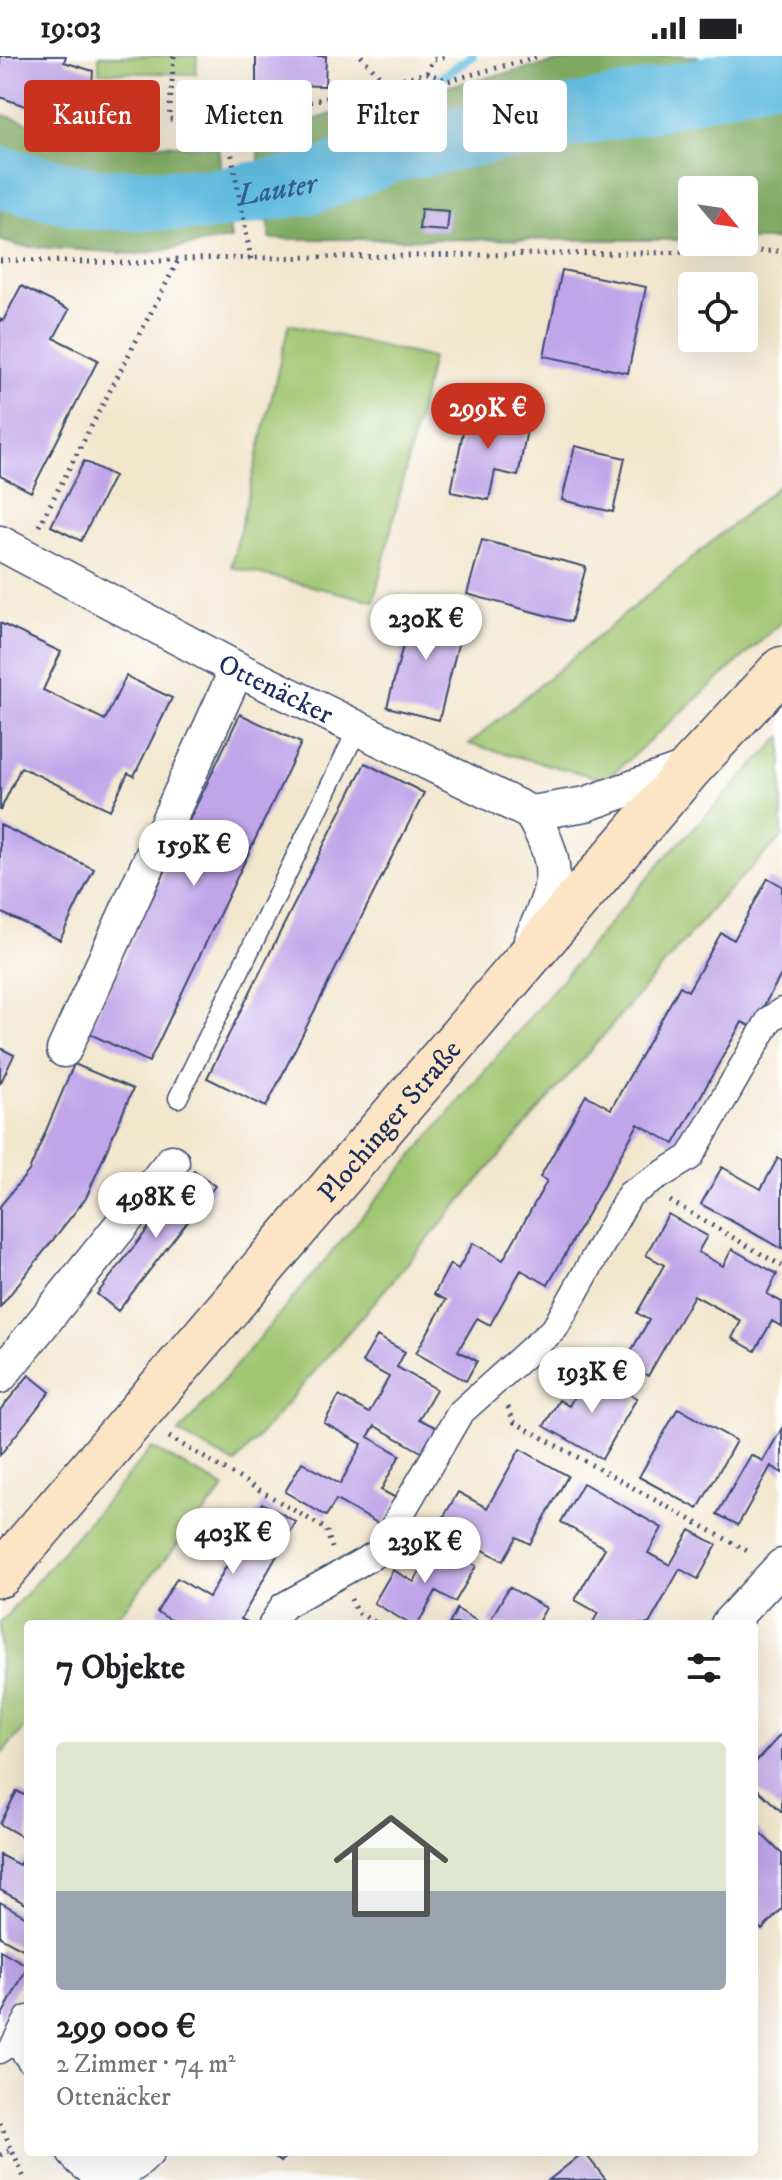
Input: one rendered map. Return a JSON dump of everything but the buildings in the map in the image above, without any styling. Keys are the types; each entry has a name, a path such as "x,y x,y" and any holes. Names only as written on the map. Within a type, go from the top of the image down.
{"main road":[{"name":"Plochinger Straße","path":"0,1575 691,767 782,669"}],"street":[{"name":"Ottenäcker","path":"12,549 237,669 531,813"},
{"path":"64,1050 237,669"},
{"path":"516,974 554,889 549,845 531,813 586,804 691,767"},
{"path":"274,1620 283,1606 378,1553 460,1413 555,1328 630,1194 690,1157 770,1019 782,1011"},
{"path":"0,1376 172,1162"},
{"path":"732,1620 781,1568"},
{"path":"14,2054 24,2029"},
{"path":"77,2156 86,2167 109,2174 124,2172 142,2156"}],"lane":[{"path":"178,1098 358,728"}],"path":[{"path":"174,56 169,119 176,120"},
{"path":"361,56 383,80"},
{"path":"427,73 432,60 448,56"},
{"path":"394,80 427,73 448,81 541,56"},
{"path":"231,152 251,259"},
{"path":"0,260 139,263 179,259 782,251"},
{"path":"12,549 179,259"},
{"path":"654,1177 671,1203 782,1266"},
{"path":"497,1380 514,1422 781,1568"},
{"path":"137,1418 326,1529 339,1573"},
{"path":"0,2123 25,2180"},
{"path":"0,2155 13,2149"}],"green space":[{"path":"99,56 197,56 196,74 99,72"},
{"path":"585,56 698,56 706,69 761,56 782,56 782,240 758,240 758,176 678,176 678,240 270,239 258,152 312,152 312,120 328,115 328,152 447,152 447,86 463,83 463,152 567,152 567,80 476,80"},
{"path":"0,114 24,121 24,152 160,152 160,144 176,145 176,152 219,152 231,239 139,254 19,246 0,240"},
{"path":"289,324 432,358 374,601 231,567"},
{"path":"782,483 782,622 606,780 469,744"},
{"path":"782,736 782,837 723,896 235,1464 179,1433 661,862"},
{"path":"152,1448 225,1488 114,1620 24,1620 24,1728 0,1756 0,1623"}],"waterway":[{"path":"287,186 472,56"},
{"name":"Lauter","path":"0,177 94,199 209,200 312,183 393,151 646,102 782,69"}]}
